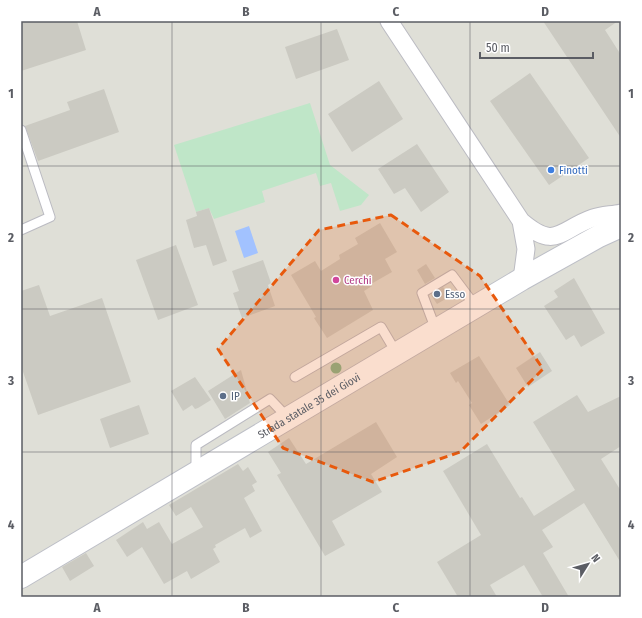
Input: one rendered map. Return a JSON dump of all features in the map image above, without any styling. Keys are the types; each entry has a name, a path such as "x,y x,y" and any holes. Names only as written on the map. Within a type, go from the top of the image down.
{"main road":[{"name":"Strada statale 35 dei Giovi","path":"599,236 621,220"},
{"name":"Strada statale 35 dei Giovi","path":"21,577 522,279 599,236 621,226"}],"street":[{"path":"389,21 521,221 534,232 541,236 548,237 564,233 593,218 621,213"},
{"path":"521,221 526,249 522,279"}],"lane":[{"path":"21,130 50,217 21,230"},
{"path":"436,330 422,292 452,275 476,307"},
{"path":"295,377 381,327 397,354"}],"highlighted area":[{"path":"391,215 480,276 543,369 460,452 373,482 283,448 218,349 319,230"}],"shaded area":[{"path":"21,21 621,21 621,597 21,597"}],"green space":[{"path":"310,103 330,165 369,195 361,205 340,211 331,183 320,186 316,173 262,191 265,202 214,219 209,208 196,212 174,145"}],"water":[{"path":"249,226 258,253 244,258 235,231"}],"building":[{"path":"21,21 77,21 86,50 21,71"},
{"path":"543,21 618,21 605,30 621,55 621,138"},
{"path":"337,29 349,60 296,79 285,47"},
{"path":"530,73 589,158 549,185 490,101"},
{"path":"379,81 403,119 352,152 328,114"},
{"path":"104,89 119,132 38,161 25,126 70,110 67,102"},
{"path":"417,144 449,192 421,212 405,188 394,194 378,169"},
{"path":"209,208 227,261 213,266 206,245 194,248 186,220 197,216 196,212"},
{"name":"Cerchi","path":"380,223 397,252 385,259 392,272 371,284 372,286 364,291 373,310 327,338 314,318 316,317 291,275 315,261 321,271 340,259 339,255 358,244 355,238"},
{"path":"176,245 198,305 158,320 136,260"},
{"path":"263,260 271,283 268,285 275,306 242,318 233,293 239,291 232,271"},
{"path":"426,264 435,278 425,284 417,270"},
{"path":"574,278 605,333 581,347 574,335 566,340 544,306 558,297 554,291"},
{"path":"39,285 50,316 102,298 131,382 38,415 21,366 21,291"},
{"path":"443,287 449,297 437,304 431,295"},
{"path":"540,352 552,371 528,387 516,368"},
{"path":"479,356 510,405 481,424 469,405 472,403 458,381 456,383 450,373"},
{"path":"241,370 250,403 225,419 208,391"},
{"path":"195,377 211,400 198,408 195,409 192,405 183,411 171,391"},
{"path":"577,395 588,412 621,396 621,446 601,459 621,491 621,563 584,503 542,530 553,547 543,553 569,597 543,597 524,565 490,585 497,597 458,597 437,562 481,535 443,471 487,444 520,498 522,497 534,516 575,490 533,422"},
{"path":"139,405 149,434 110,448 100,419"},
{"path":"376,422 397,457 371,474 382,492 332,521 345,545 325,556 277,475 281,473 268,452 289,438 306,464"},
{"path":"238,464 243,471 248,467 257,482 252,485 255,491 244,498 262,531 250,538 245,528 215,545 216,547 213,549 220,562 191,579 187,571 164,584 142,547 127,557 116,540 143,522 147,529 159,522 172,544 203,527 191,507 176,516 169,505"},
{"path":"86,553 94,566 70,581 62,567"}],"place":[{"name":"Finotti","path":"551,170"},
{"name":"Cerchi","path":"336,280"},
{"name":"Esso","path":"437,294"},
{"name":"IP","path":"223,396"}]}
